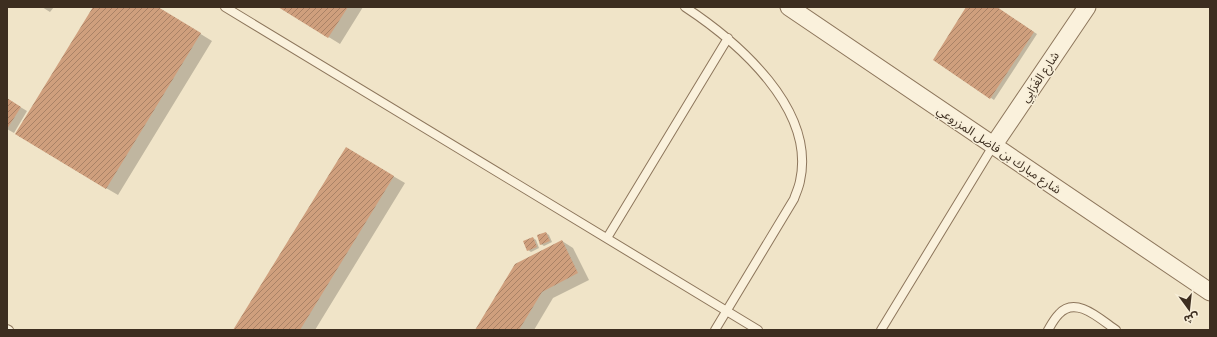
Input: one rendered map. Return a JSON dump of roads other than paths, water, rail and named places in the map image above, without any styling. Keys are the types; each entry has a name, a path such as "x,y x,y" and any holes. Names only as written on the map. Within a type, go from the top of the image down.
{"street":[{"name":"شارع مبارك بن فاضل المزروعي","path":"789,7 1210,292"},
{"name":"شارع الغَرَابِي","path":"993,146 1087,7"}],"lane":[{"path":"225,7 758,330"},
{"path":"685,7 728,38 762,73 786,105 798,135 801,150 802,166 800,181 794,199 715,330"},
{"path":"607,238 728,38"},
{"path":"881,330 993,146"},
{"path":"1048,330 1058,315 1070,307 1084,309 1116,330"}]}
